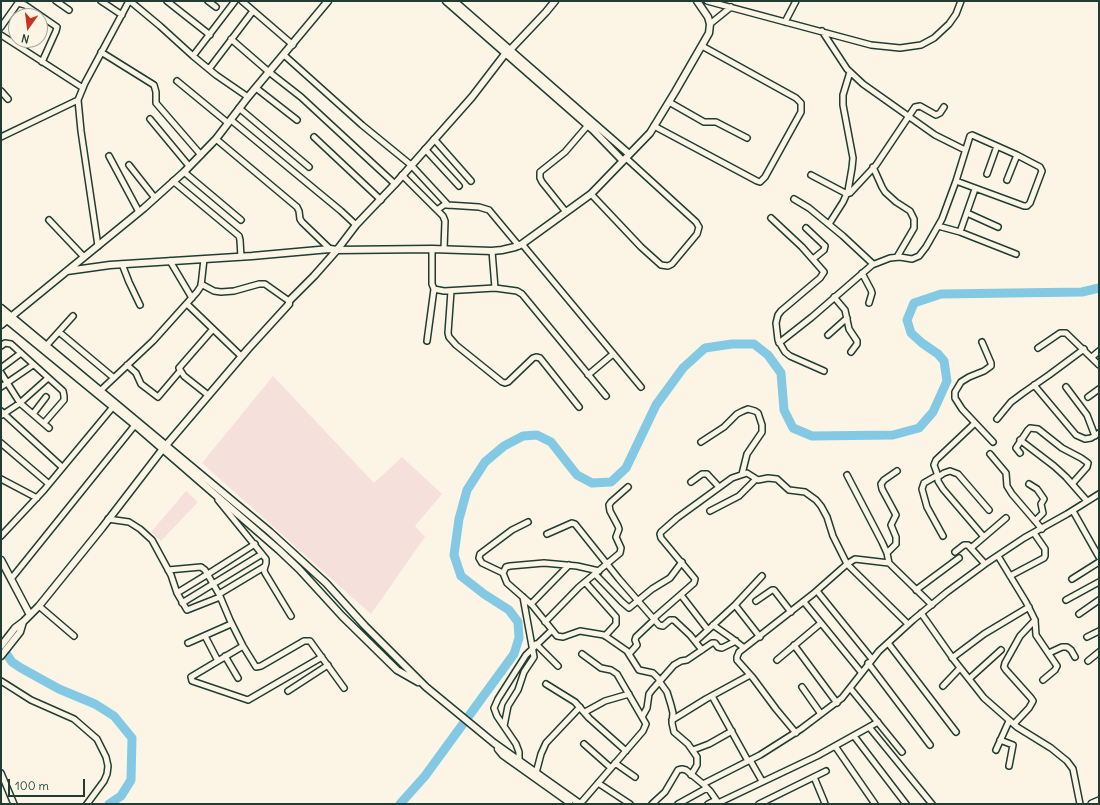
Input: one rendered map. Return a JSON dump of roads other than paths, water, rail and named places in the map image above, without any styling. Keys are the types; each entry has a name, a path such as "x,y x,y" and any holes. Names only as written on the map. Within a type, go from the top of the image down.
{"main road":[{"path":"1092,804 1099,801"}],"street":[{"path":"56,1 69,10"},
{"path":"101,1 122,15"},
{"path":"98,246 81,131 78,100 82,88 130,1 193,56 248,97"},
{"path":"167,1 210,35"},
{"path":"208,1 216,7"},
{"path":"193,56 235,1"},
{"path":"242,1 292,45"},
{"path":"1,325 84,258 184,172 216,139 239,108 328,1"},
{"path":"446,1 567,103 696,222 699,230 672,264 668,266 660,265 591,194"},
{"path":"454,1 508,52"},
{"path":"1,656 23,622 39,606 208,395 241,356 289,304 289,301 314,276 356,225 381,200 434,138 472,97 508,52 555,1"},
{"path":"67,271 122,264 334,250 444,249 492,251 520,245 591,194 650,133 709,33 710,24 705,11 697,1"},
{"path":"707,1 871,45 900,48 921,45 934,38 944,30 956,14 961,1"},
{"path":"785,22 796,1"},
{"path":"1,27 17,2 25,5 54,24 57,27 56,31 42,62"},
{"path":"710,24 731,7"},
{"path":"209,68 253,11"},
{"path":"822,32 850,72 863,84 934,135 965,150"},
{"path":"1,35 82,88"},
{"path":"230,39 269,72 301,96 395,184"},
{"path":"654,126 757,181 760,182 765,177 801,112 801,103 796,98 702,46"},
{"path":"101,52 154,85 156,92 156,103 201,155"},
{"path":"284,55 362,125 411,165 448,205"},
{"path":"828,224 838,213 847,194 852,168 853,158 843,105 843,95 850,72"},
{"path":"177,81 230,121 341,211 356,225"},
{"path":"256,88 297,120"},
{"path":"1,91 8,99"},
{"path":"1,137 78,100"},
{"path":"669,102 704,122 716,122 747,138"},
{"path":"847,194 853,190 886,151 913,108 917,106 936,115 940,113 944,107"},
{"path":"239,108 310,167"},
{"path":"150,119 189,166"},
{"path":"589,124 626,158"},
{"path":"566,212 542,182 540,172 565,152 589,124"},
{"path":"779,343 812,317 873,264 890,258 897,257 912,259 919,256 926,247 945,213 969,138 972,135 1017,155 1040,167 1042,171 1027,206 956,181"},
{"path":"314,137 381,200"},
{"path":"434,138 471,181"},
{"path":"216,139 297,207 302,222 334,250"},
{"path":"987,174 997,146"},
{"path":"425,150 458,186"},
{"path":"1007,180 1017,155"},
{"path":"109,156 139,212"},
{"path":"129,166 155,198"},
{"path":"873,167 885,192 896,202 910,211 914,219 914,228 897,257"},
{"path":"184,172 241,220"},
{"path":"402,175 443,216 445,221 444,249"},
{"path":"811,175 847,194"},
{"path":"173,181 237,234 240,240 241,257"},
{"path":"960,232 975,188"},
{"path":"794,199 828,224 873,264"},
{"path":"436,210 441,206 448,205 489,210 641,387"},
{"path":"967,213 998,227"},
{"path":"771,218 787,232 823,270 823,274 778,315 776,319 776,328 779,343 790,356 824,371"},
{"path":"49,220 84,258"},
{"path":"938,226 960,232 1016,254"},
{"path":"806,228 825,246 824,250 814,259"},
{"path":"427,341 434,288 432,284 432,249"},
{"path":"492,251 495,288"},
{"path":"100,391 154,341 197,292 201,284 204,259"},
{"path":"170,261 192,298"},
{"path":"122,264 140,305"},
{"path":"862,273 872,293 869,302"},
{"path":"201,284 214,291 221,292 234,291 259,284 265,284 289,301"},
{"path":"434,288 438,290 451,291 495,288 512,290 522,294 606,396"},
{"path":"451,291 448,333 456,345 505,383 508,382 533,358 540,358 579,407"},
{"path":"834,297 845,310 848,329 857,341 857,344 851,352"},
{"path":"187,304 241,356"},
{"path":"1,308 10,318 112,408 165,448 270,532 326,583 365,626 426,687 494,744 580,804 645,728 646,724 614,671 601,668 582,654"},
{"path":"1,314 10,318 46,346 165,448 215,496 279,550 299,569 342,616 397,670 426,687"},
{"path":"46,346 73,316"},
{"path":"828,334 847,318"},
{"path":"127,366 136,373 141,384 158,397 180,371 180,366 213,329"},
{"path":"59,332 114,378"},
{"path":"1038,348 1060,333 1064,332 1071,336 1099,365"},
{"path":"982,342 991,366 984,371 964,380 958,385 955,395 962,409 993,442"},
{"path":"1,346 8,343 63,391 64,400 44,423"},
{"path":"997,419 1011,402 1084,349"},
{"path":"1092,357 1099,351"},
{"path":"1,368 21,353"},
{"path":"588,375 613,354"},
{"path":"1,387 33,365"},
{"path":"180,371 208,395"},
{"path":"1,373 20,403 49,428"},
{"path":"48,378 20,403 2,414 62,467"},
{"path":"1034,385 1076,435 1085,439 1097,435 1087,415 1066,387"},
{"path":"1088,397 1099,389"},
{"path":"33,414 46,397"},
{"path":"1,536 37,498 112,408"},
{"path":"701,442 724,428 737,414 748,409 755,410 758,413 763,429 747,454 742,474"},
{"path":"975,423 936,460 934,465 938,476 938,481 943,490 984,537"},
{"path":"11,578 135,425"},
{"path":"1020,453 1016,448 1020,440 1028,430 1034,428 1038,429 1062,448 1086,461 1088,465 1087,467 1072,484"},
{"path":"1020,440 1054,466 1088,501"},
{"path":"1,443 49,484"},
{"path":"990,454 1006,473 1007,486 1042,529"},
{"path":"887,553 896,544 896,537 891,525 896,516 880,484 897,471"},
{"path":"943,536 927,507 922,489 924,483 950,471 958,474 989,510"},
{"path":"629,654 638,645 635,640 636,637 694,583 695,579 661,538 660,534 677,518 719,487 732,478 747,473 756,479 777,479 789,490 805,492 816,500 827,517 833,536 847,564 908,624"},
{"path":"691,482 702,474 707,474 719,487"},
{"path":"847,475 887,553 889,563"},
{"path":"1,479 37,498"},
{"path":"710,511 739,496 756,479"},
{"path":"1029,484 1037,489 1044,499 1041,504 1043,513 1035,521"},
{"path":"545,622 585,582 620,553 621,548 616,537 619,529 609,506 611,502 628,487"},
{"path":"108,519 129,522 140,529 152,540 168,570 182,603 186,610 189,611 219,595 264,567 267,561 255,544 215,496"},
{"path":"678,804 705,786 796,733 837,702 850,688 870,661 921,613 985,564 1034,533 1098,496"},
{"path":"1073,511 1099,557"},
{"path":"971,548 1006,518"},
{"path":"528,522 512,530 480,554 479,558 482,563 503,573 507,583 530,604 557,636 560,637 580,631 605,636 623,648 629,654 639,670 653,673 667,692 672,709 672,728 676,735 693,750 698,761 696,769 691,775"},
{"path":"547,534 572,523 575,524 608,563 619,579 659,625 662,626 670,620 674,620 702,650"},
{"path":"1010,576 1044,558 1045,549 1034,533"},
{"path":"177,593 255,544"},
{"path":"955,552 964,544 968,545 985,564"},
{"path":"182,603 262,554"},
{"path":"998,556 1029,606 1035,620 1036,635 1056,663 1057,668 1043,680"},
{"path":"916,590 959,558"},
{"path":"796,733 737,658 737,655 744,648 804,602 852,560 859,559 886,561 932,605"},
{"path":"1,560 30,615"},
{"path":"503,573 506,567 510,566 544,563 569,565 597,572 627,607 631,607 652,589 670,578 682,562"},
{"path":"1072,579 1099,562"},
{"path":"530,604 569,565"},
{"path":"168,570 201,567 208,574 219,595 231,624 254,665 258,667 304,641 311,642 344,688"},
{"path":"264,567 265,573 291,616"},
{"path":"696,642 735,605 762,576"},
{"path":"585,582 616,617 616,624 605,636"},
{"path":"1066,600 1099,582"},
{"path":"756,601 774,590 791,612"},
{"path":"817,591 870,661 930,745"},
{"path":"681,595 708,630"},
{"path":"504,726 508,706 518,690 524,672 533,659 534,646 523,597"},
{"path":"1079,614 1099,600"},
{"path":"804,602 861,672"},
{"path":"735,605 760,637"},
{"path":"39,606 74,636"},
{"path":"952,658 984,634 1029,606"},
{"path":"921,613 952,658 984,698 1011,722 1067,761 1073,769 1080,804"},
{"path":"996,750 1011,722 1032,704 1032,700 1004,666 1020,636 1035,620"},
{"path":"777,660 821,623"},
{"path":"188,644 231,624"},
{"path":"713,626 744,648"},
{"path":"1,646 17,630"},
{"path":"519,761 519,752 516,744 494,711 495,704 522,660 534,646 552,630"},
{"path":"1087,637 1099,631"},
{"path":"205,636 218,660"},
{"path":"642,717 647,708 649,694 659,680 674,665 681,661 687,660 712,643 715,643 718,647 722,648 736,641"},
{"path":"888,643 956,732"},
{"path":"243,646 191,676 192,681 246,700 257,696 322,656"},
{"path":"534,646 558,666"},
{"path":"794,646 837,702"},
{"path":"1049,653 1062,647 1067,647 1071,650 1075,657"},
{"path":"969,679 1001,650"},
{"path":"1088,660 1099,652"},
{"path":"225,656 238,678"},
{"path":"288,691 328,665"},
{"path":"943,686 960,668"},
{"path":"672,720 750,675"},
{"path":"1,681 31,700 74,719 97,739 106,758 108,766 107,774 104,781 87,804"},
{"path":"546,684 580,707 626,751"},
{"path":"802,687 821,714"},
{"path":"850,688 902,752"},
{"path":"585,712 604,701 628,694"},
{"path":"712,696 762,781"},
{"path":"536,773 543,747 549,738 580,707"},
{"path":"708,804 717,802 835,746 878,722"},
{"path":"869,727 932,804"},
{"path":"693,750 709,744 732,731"},
{"path":"854,736 906,804"},
{"path":"1000,740 1013,745 1009,766"},
{"path":"494,744 503,755 572,804"},
{"path":"584,744 611,768"},
{"path":"835,746 875,804"},
{"path":"615,763 635,777"},
{"path":"652,804 664,792 679,769 686,770 705,786 717,802"},
{"path":"759,804 826,771"},
{"path":"1,773 14,804"},
{"path":"814,777 825,804"},
{"path":"598,783 630,804"}],"waterway":[{"path":"400,804 425,776 514,654 519,638 518,622 509,610 484,594 461,576 454,555 459,519 467,490 485,462 504,446 523,436 537,435 551,442 577,475 592,483 611,482 626,468 656,405 683,368 705,348 732,344 754,344 768,355 781,373 784,410 793,428 812,436 893,435 919,428 933,412 947,381 944,361 938,354 911,333 907,320 914,303 941,294 1082,292 1099,288"},
{"path":"1,646 12,662 21,668 59,689 95,704 114,716 132,738 131,780 121,796 109,804"}]}
